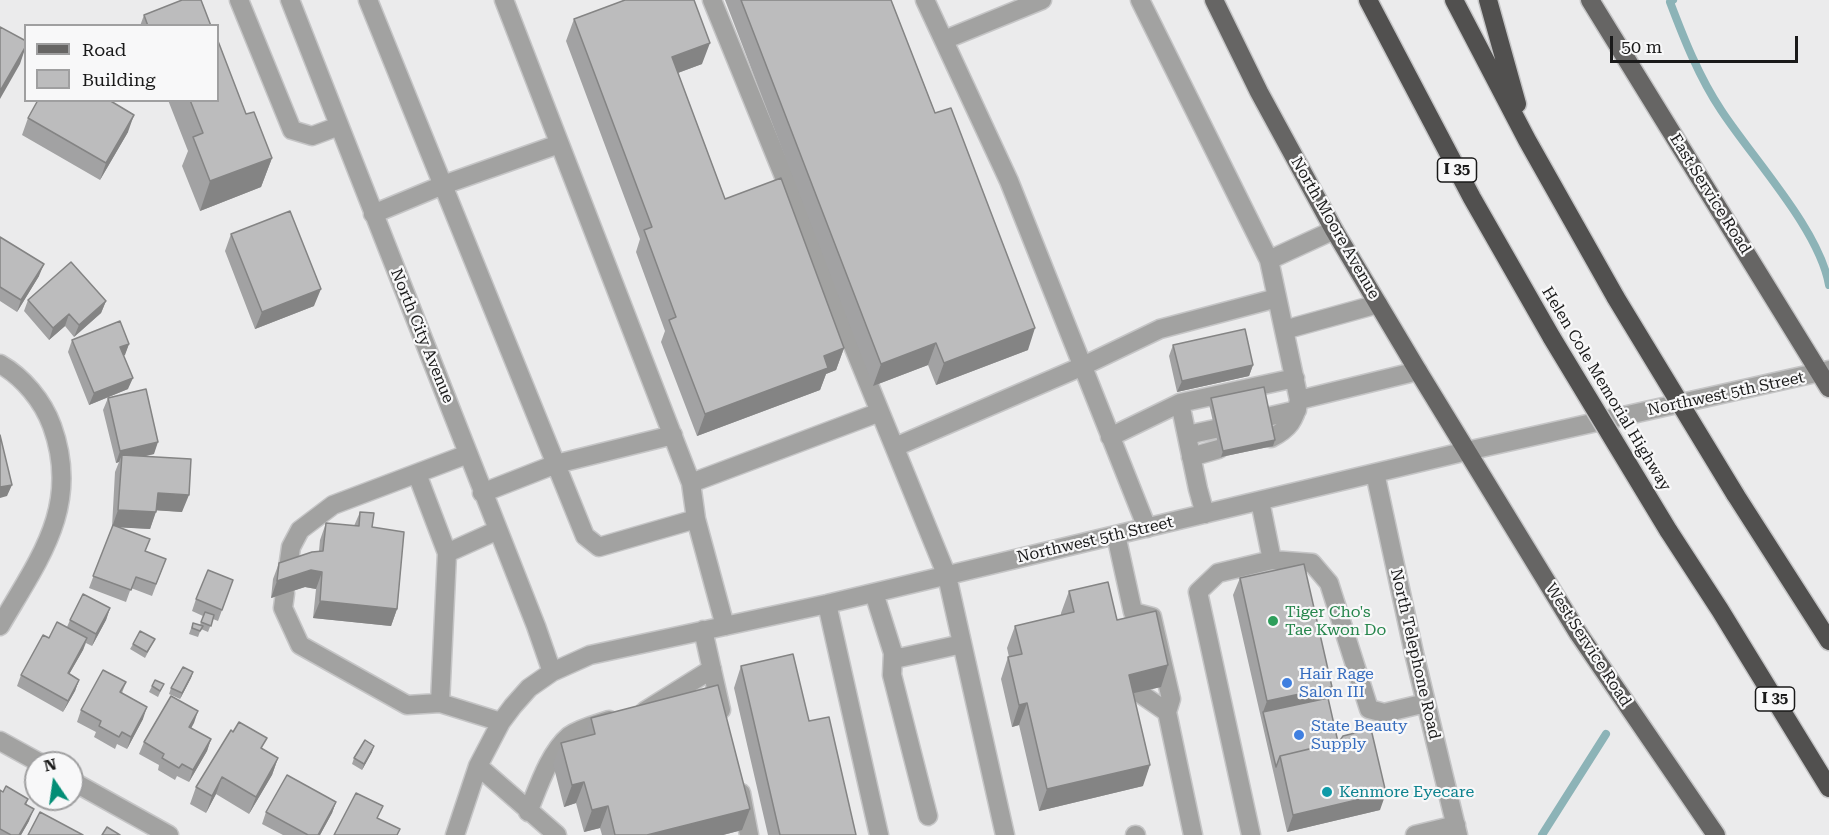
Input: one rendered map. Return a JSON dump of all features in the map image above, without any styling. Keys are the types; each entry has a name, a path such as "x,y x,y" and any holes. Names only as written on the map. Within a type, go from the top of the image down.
{"highway":[{"name":"Helen Cole Memorial Highway","path":"1368,0 1467,188 1552,338 1668,530 1829,788"},
{"path":"1454,0 1527,140 1616,298 1735,494 1829,642"},
{"path":"1488,0 1527,140"}],"main road":[{"name":"North Moore Avenue","path":"1214,0 1259,92 1334,230 1467,451"},
{"name":"East Service Road","path":"1590,0 1826,377"},
{"name":"West Service Road","path":"1467,451 1578,633 1716,835"}],"street":[{"path":"239,0 292,130 312,136 339,126"},
{"name":"North City Avenue","path":"290,0 552,672"},
{"path":"368,0 585,536 599,547 696,519"},
{"path":"504,0 691,483 696,519 725,626"},
{"path":"712,0 947,576 1005,835"},
{"path":"944,40 1042,0"},
{"path":"1140,0 1269,260 1295,378 1298,405 1287,430 1271,438"},
{"path":"928,1 1009,181 1147,528"},
{"path":"373,214 443,185 560,144"},
{"path":"1269,260 1334,230"},
{"path":"895,447 1083,366 1160,329 1277,298"},
{"path":"1284,330 1378,304"},
{"path":"0,364 8,368 35,395 48,416 58,442 63,486 58,512 48,541 0,626"},
{"path":"1267,417 1298,405 1418,371"},
{"name":"Northwest 5th Street","path":"455,835 478,766 501,722 529,688 552,672 590,655 827,604 1467,451 1826,377"},
{"path":"1110,436 1180,403 1295,378"},
{"path":"1180,403 1205,514"},
{"path":"691,483 880,412"},
{"path":"1187,435 1215,429"},
{"path":"482,493 556,464 673,435"},
{"path":"1191,457 1219,449"},
{"path":"287,575 291,547 300,530 333,505 468,454"},
{"name":"North Telephone Road","path":"1375,473 1456,830"},
{"path":"417,474 447,553 440,703"},
{"path":"1260,501 1272,560"},
{"path":"447,553 498,530"},
{"path":"1116,535 1133,612 1127,630"},
{"path":"1251,835 1198,592 1218,573 1272,560 1312,563 1329,583 1369,709 1384,713 1426,703"},
{"path":"285,593 283,608 300,645 407,705 440,703 501,722"},
{"path":"874,593 893,653 892,675 927,816"},
{"path":"827,604 879,835"},
{"path":"1133,612 1152,617 1171,699 1167,712 1193,835"},
{"path":"702,630 726,728"},
{"path":"893,653 899,658 962,644"},
{"path":"528,812 547,765 570,736 595,724 648,710 712,669"},
{"path":"1138,692 1167,712"},
{"path":"0,741 24,754"},
{"path":"478,766 557,835"},
{"path":"737,774 749,835"},
{"path":"84,788 169,835"},
{"path":"1415,835 1456,830"}],"building":[{"path":"182,0 201,0 210,24 147,24 144,15"},
{"path":"625,0 694,0 710,43 672,57 725,199 781,178 844,348 824,356 828,368 705,414 669,320 676,317 644,230 652,227 574,19"},
{"path":"741,0 891,0 935,113 951,108 1035,328 944,363 936,343 881,364"},
{"path":"0,27 24,40 24,49 0,91"},
{"path":"219,44 246,114 254,112 272,158 210,181 193,137 203,133 191,102 219,102"},
{"path":"37,102 112,102 134,115 106,163 28,118"},
{"path":"290,211 321,289 262,312 231,234"},
{"path":"0,237 44,264 21,300 0,287"},
{"path":"71,262 106,301 79,325 69,314 53,328 28,300"},
{"path":"120,321 129,344 120,347 133,378 94,393 72,340"},
{"path":"1245,329 1253,365 1182,381 1173,345"},
{"path":"1264,387 1275,440 1223,451 1211,398"},
{"path":"146,389 158,442 120,451 108,398"},
{"path":"0,435 12,485 0,487"},
{"path":"122,455 191,459 189,495 158,493 156,512 118,510"},
{"path":"360,512 374,513 372,527 404,532 397,609 320,601 322,572 311,570 277,581 279,563 312,552 323,551 326,523 359,526"},
{"path":"113,525 150,539 145,551 166,559 156,584 136,577 131,590 93,576"},
{"path":"1304,564 1332,687 1267,701 1240,578"},
{"path":"208,570 233,580 222,610 196,599"},
{"path":"1108,582 1117,620 1156,611 1168,665 1129,675 1150,765 1047,789 1027,703 1019,705 1008,657 1022,654 1015,626 1074,612 1069,591"},
{"path":"83,594 110,608 96,634 70,620"},
{"path":"205,612 214,615 211,626 201,622"},
{"path":"57,622 87,638 68,673 79,680 68,701 21,675 43,635 49,638"},
{"path":"193,623 203,626 200,631 192,628"},
{"path":"140,631 155,639 147,652 133,644"},
{"path":"793,654 809,721 829,717 856,835 780,835 741,666"},
{"path":"183,667 193,672 182,693 171,688"},
{"path":"103,670 126,682 120,692 147,707 131,737 122,732 119,737 99,726 101,721 81,710"},
{"path":"155,680 164,684 160,691 152,686"},
{"path":"718,685 750,809 647,835 615,835 608,806 592,810 584,782 572,785 561,743 595,734 591,718"},
{"path":"171,696 198,711 189,727 211,739 193,770 182,764 179,768 162,758 164,754 144,742"},
{"name":"State Beauty Supply","path":"1328,698 1338,742 1280,756 1276,767 1263,712"},
{"path":"239,722 267,738 261,748 278,758 256,797 222,777 212,796 196,787 231,730 233,732"},
{"name":"Kenmore Eyecare","path":"1371,729 1386,793 1293,815 1280,756 1339,742 1343,736"},
{"path":"365,740 374,746 364,764 354,758"},
{"path":"287,775 336,802 318,835 308,835 266,812"},
{"path":"6,786 24,797 24,811 33,811 19,835 11,835 0,829 0,790 3,792"},
{"path":"356,793 383,806 377,818 400,829 397,835 334,835"},
{"path":"40,812 83,835 28,835"},
{"path":"107,827 120,835 102,835"}],"waterway":[{"path":"1673,0 1670,2 1675,16 1706,84 1734,129 1799,218 1823,263 1829,285"},
{"path":"1542,835 1606,734"}],"place":[{"name":"Tiger Cho's Tae Kwon Do","path":"1273,621"},
{"name":"Hair Rage Salon III","path":"1287,683"},
{"name":"State Beauty Supply","path":"1299,735"},
{"name":"Kenmore Eyecare","path":"1327,792"}]}
